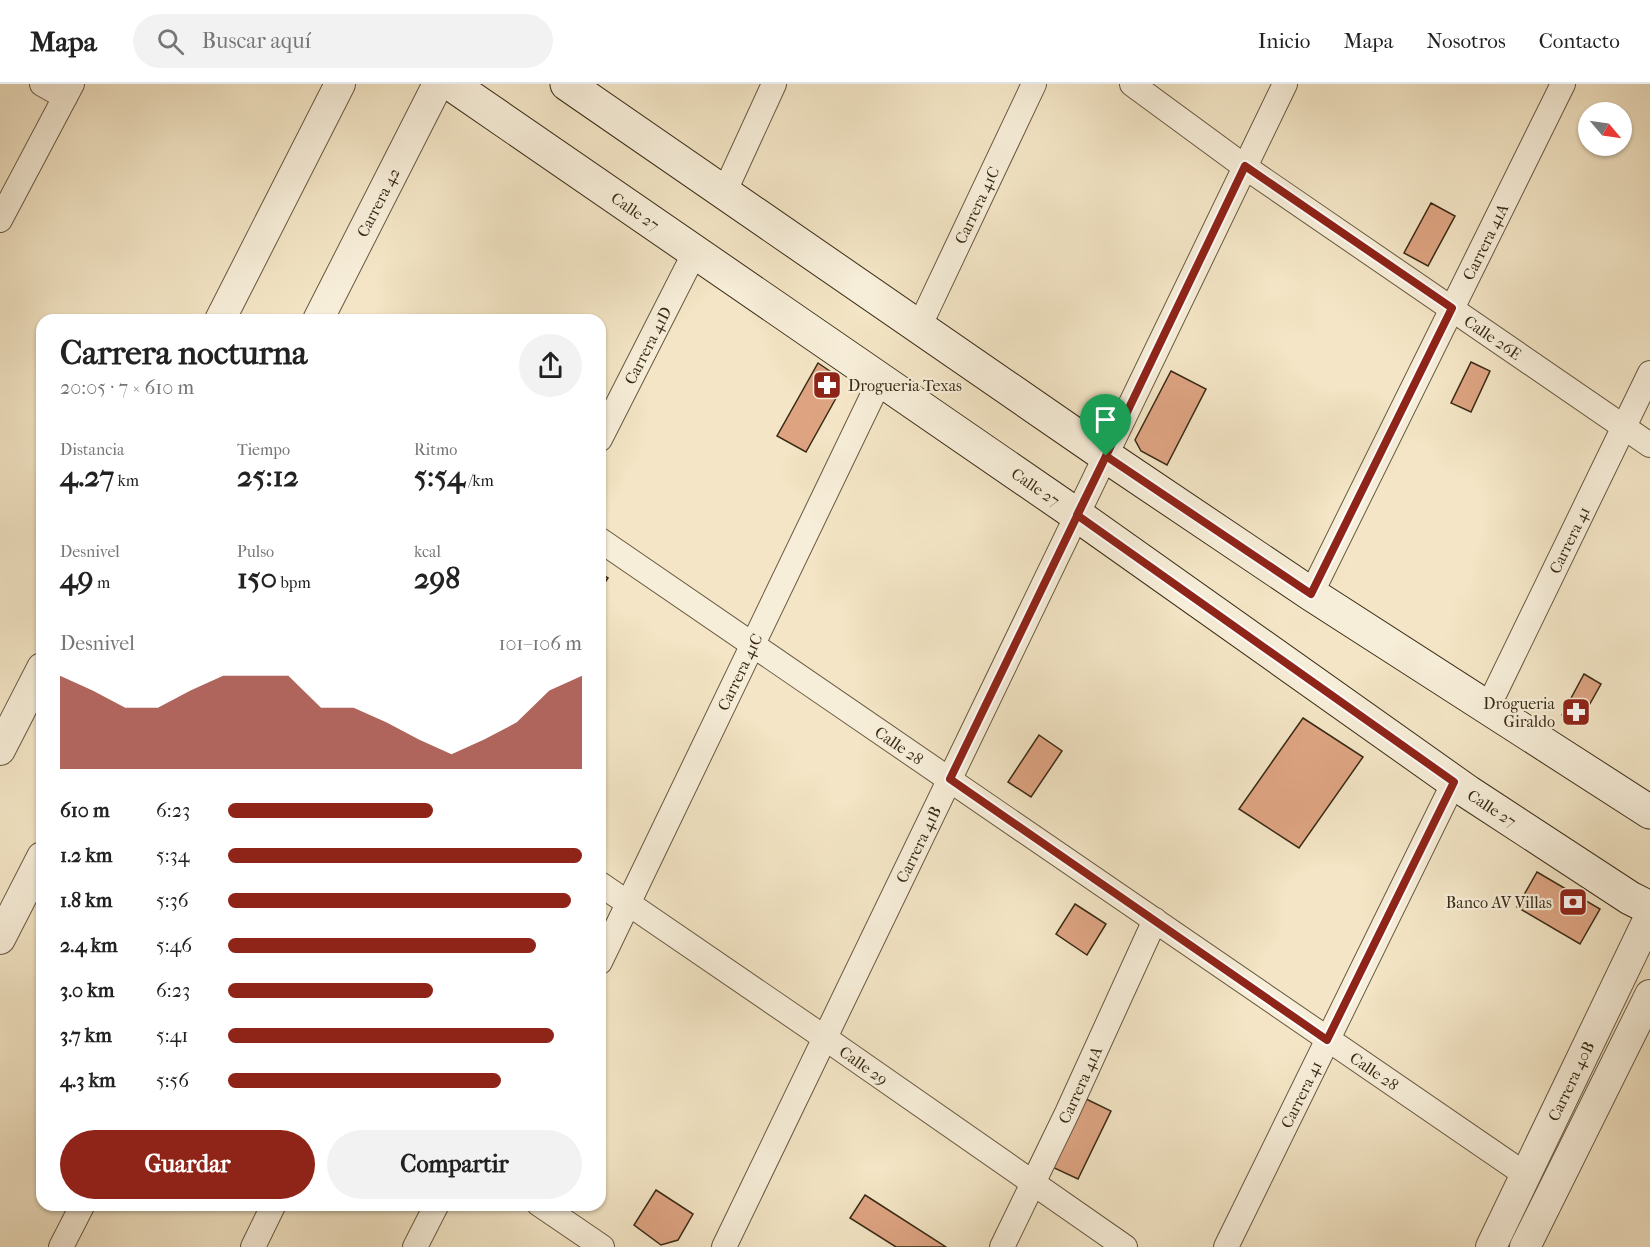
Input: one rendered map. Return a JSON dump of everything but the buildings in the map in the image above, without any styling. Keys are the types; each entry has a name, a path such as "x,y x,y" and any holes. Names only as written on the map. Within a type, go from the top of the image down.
{"main road":[{"name":"Calle 27","path":"451,84 1077,515 1454,782 1630,898 1650,908"},
{"path":"567,84 1106,456 1311,594 1650,812"}],"street":[{"path":"0,219 68,91 42,84"},
{"path":"223,314 340,84"},
{"name":"Carrera 42","path":"321,314 438,84"},
{"path":"724,193 774,84"},
{"name":"Carrera 41C","path":"919,327 1034,84"},
{"name":"Calle 26E","path":"1132,84 1245,166 1650,445"},
{"name":"Carrera 41B","path":"724,1247 1285,84"},
{"name":"Carrera 41A","path":"1311,594 1563,84"},
{"name":"Carrera 41D","path":"606,427 694,252"},
{"name":"Carrera 41","path":"1487,708 1650,373"},
{"name":"Carrera 41C","path":"606,949 880,381"},
{"name":"Calle 28","path":"606,544 1526,1175"},
{"path":"0,750 36,680"},
{"name":"Carrera 41","path":"1226,1247 1454,782"},
{"path":"0,939 36,872"},
{"name":"Calle 29","path":"606,888 1125,1247"},
{"name":"Carrera 40B","path":"1491,1247 1650,916"},
{"name":"Carrera 41A","path":"1002,1247 1067,1113 1155,920"},
{"name":"Carrera 40B","path":"1526,1247 1650,995"},
{"path":"61,1247 79,1211"},
{"path":"253,1247 271,1211"},
{"path":"415,1247 433,1211"},
{"path":"549,1211 602,1247"}],"place":[{"name":"Drogueria Texas","path":"827,385"},
{"name":"Drogueria Giraldo","path":"1576,712"},
{"name":"Banco AV Villas","path":"1573,902"}],"route":[{"path":"1106,456 1077,515 950,779 1327,1040 1454,782 1077,515 1106,456 1311,594 1452,308 1245,166 1106,456"}]}
